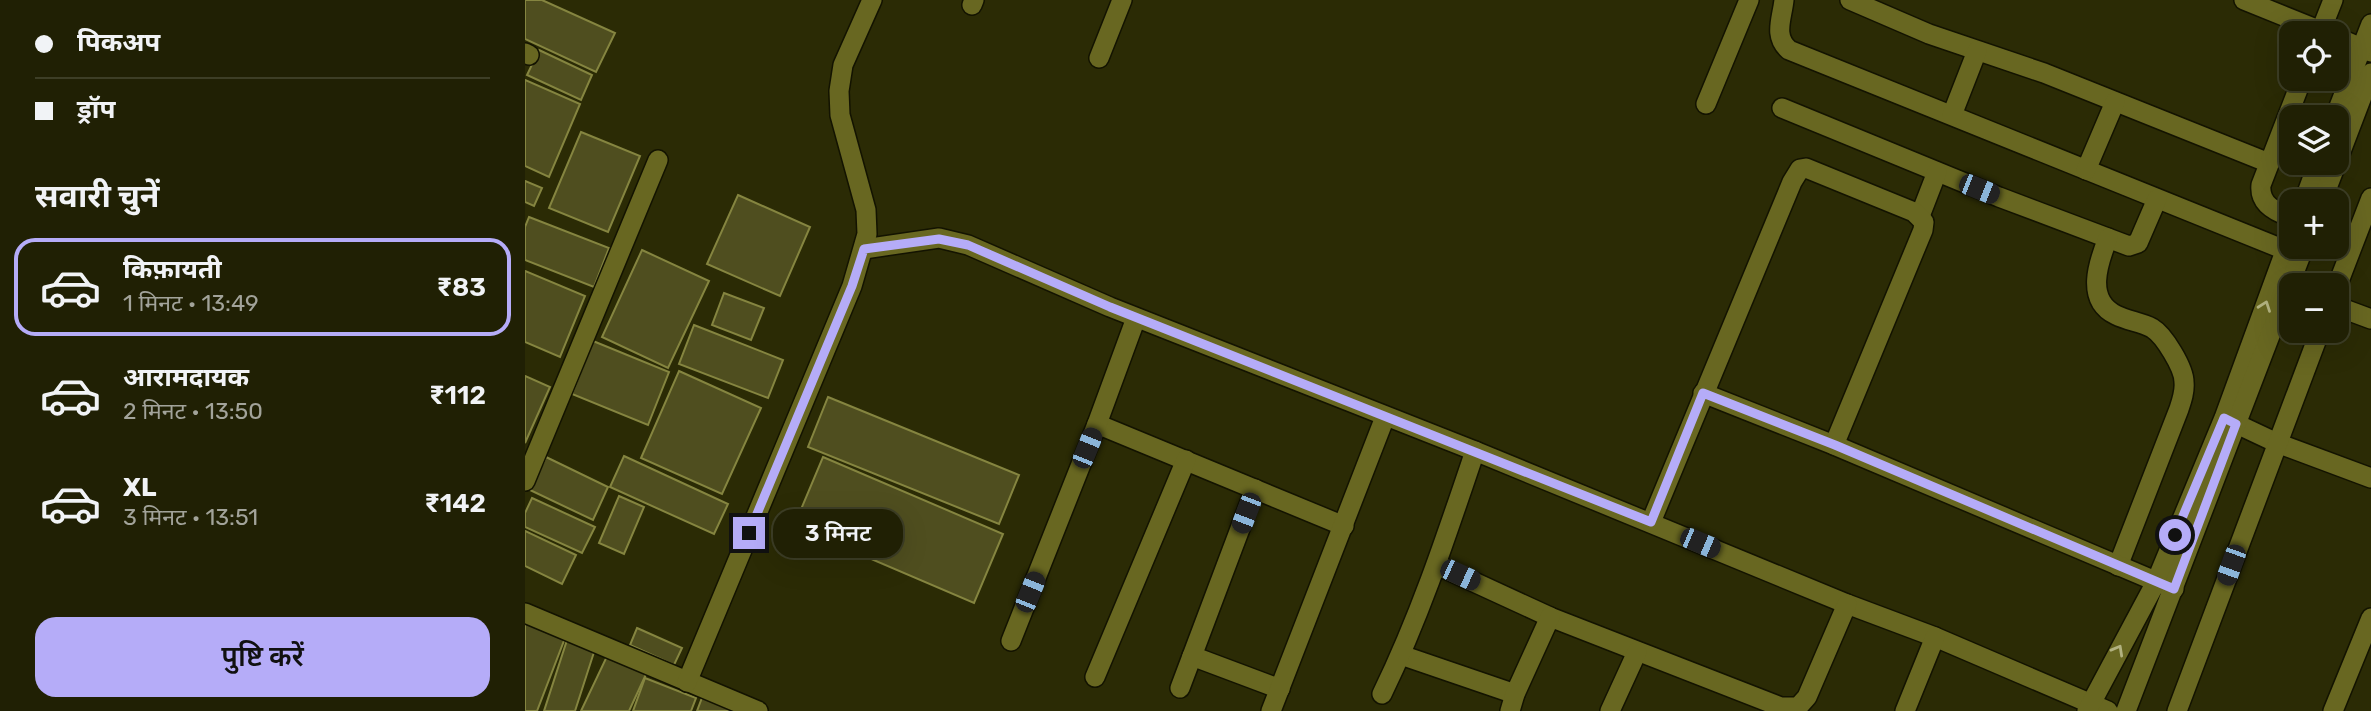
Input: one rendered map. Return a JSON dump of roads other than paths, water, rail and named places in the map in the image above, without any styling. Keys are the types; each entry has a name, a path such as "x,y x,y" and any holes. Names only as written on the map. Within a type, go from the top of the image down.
{"street":[{"path":"687,682 852,286 864,249 867,234 866,209 840,115 839,91 843,65 872,0"},
{"path":"1099,58 1122,0"},
{"path":"1706,104 1749,0"},
{"path":"1784,0 1779,34 1789,50 2157,199 2279,239"},
{"path":"1850,0 1929,34 2044,73 2269,163"},
{"path":"2244,0 2295,21"},
{"path":"2329,21 2333,0"},
{"path":"2341,105 2366,50 2371,23"},
{"path":"2349,43 2366,50"},
{"path":"1952,115 1977,51"},
{"path":"2327,189 2371,73"},
{"path":"2279,211 2268,205 2260,193 2297,91"},
{"path":"2086,170 2115,102"},
{"path":"1782,108 1937,172 2129,246 2136,246 2157,199"},
{"path":"525,481 659,160"},
{"path":"1651,522 1792,182 1800,169 1812,169 1920,216 1924,222 1835,445"},
{"path":"1920,216 1937,172"},
{"path":"2342,273 2371,198"},
{"path":"2108,238 2096,270 2102,302 2113,314 2155,330 2179,364 2185,386 2179,409 2118,566"},
{"path":"864,249 939,239 968,245 1136,317 1935,637 2088,707 2108,711"},
{"path":"2126,711 2165,586 2230,421 2288,259"},
{"path":"2349,311 2371,319"},
{"path":"1011,640 1097,424 1136,317"},
{"path":"2177,711 2315,343"},
{"path":"1703,393 1835,445 2165,586"},
{"path":"1271,711 1385,417"},
{"path":"2230,421 2277,443 2371,478"},
{"path":"1097,424 1344,526"},
{"path":"1382,694 1401,655 1437,565 1475,451"},
{"path":"1095,677 1186,460"},
{"path":"1180,688 1255,489"},
{"path":"1437,565 1550,617 1781,707 1798,707 1807,697 1847,604"},
{"path":"2088,707 2165,586"},
{"path":"525,613 758,711"},
{"path":"1401,655 1513,702 1550,617"},
{"path":"2333,711 2371,618"},
{"path":"1905,711 1935,637"},
{"path":"1610,711 1637,652"},
{"path":"1192,656 1280,689"}]}
